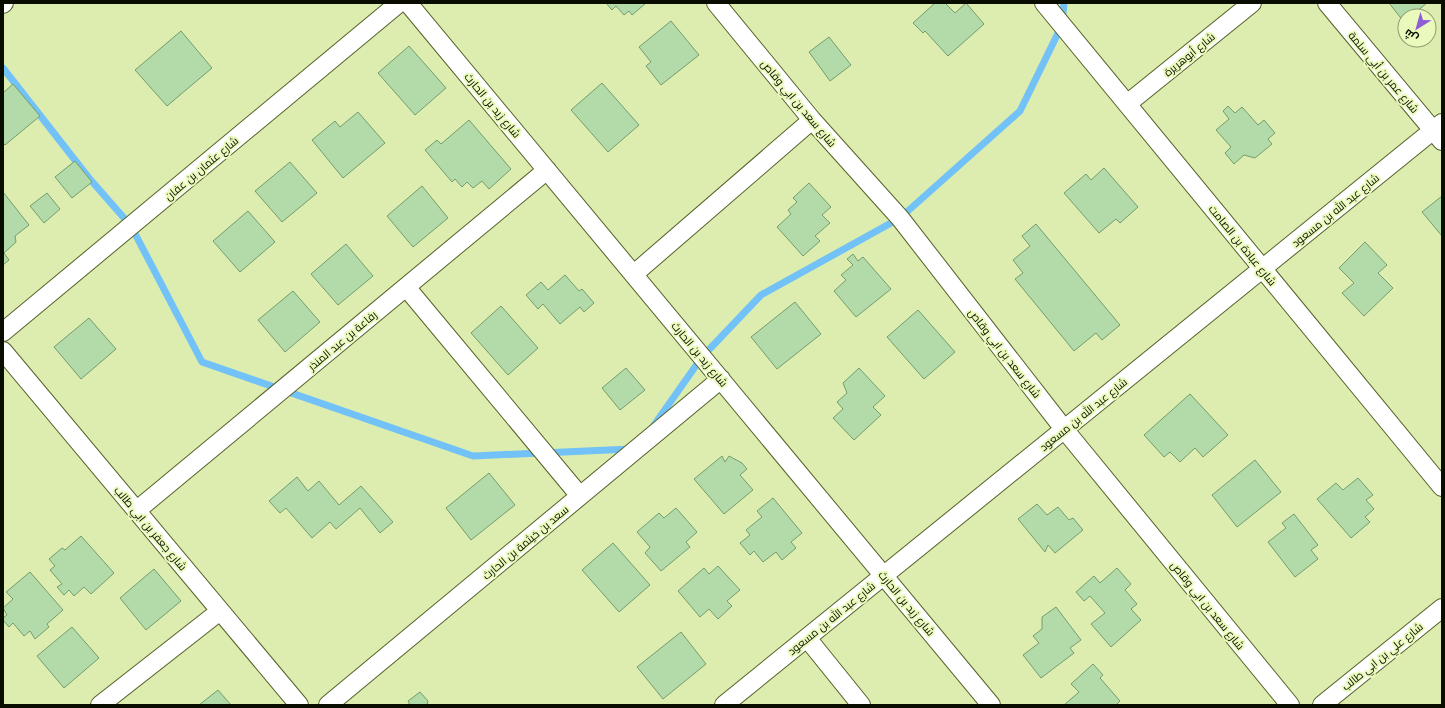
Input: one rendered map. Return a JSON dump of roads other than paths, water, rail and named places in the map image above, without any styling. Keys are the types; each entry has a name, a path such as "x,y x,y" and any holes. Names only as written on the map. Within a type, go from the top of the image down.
{"street":[{"name":"شارع عثمان بن عفان","path":"3,332 399,3"},
{"name":"شارع زيد بن الحارث","path":"408,3 991,705"},
{"name":"شارع سعد بن ابي وقاص","path":"716,3 812,120 900,218 1064,429 1290,705"},
{"name":"شارع عبادة بن الصامت","path":"1044,3 1442,487"},
{"name":"شارع أبوهريرة","path":"1127,104 1252,3"},
{"name":"شارع عمر بن أبي سلمة","path":"1327,3 1439,132"},
{"path":"634,274 812,120"},
{"name":"شارع عبد الله بن مسعود","path":"724,705 1262,269 1439,132"},
{"name":"رفاعة بن عبد المنذر","path":"136,511 547,170"},
{"path":"406,287 580,496"},
{"name":"شارع جعفر بن ابي طالب","path":"3,351 299,705"},
{"name":"سعد بن خيثمة بن الحارث","path":"328,705 721,379"},
{"name":"شارع علي بن ابي طالب","path":"1322,705 1442,608"},
{"path":"100,705 220,611"},
{"path":"807,638 861,705"}],"waterway":[{"path":"652,428 702,357 761,295 900,218 1020,111 1062,25 1064,3"},
{"path":"3,68 89,178 131,226 202,362 473,456 631,449"}]}
